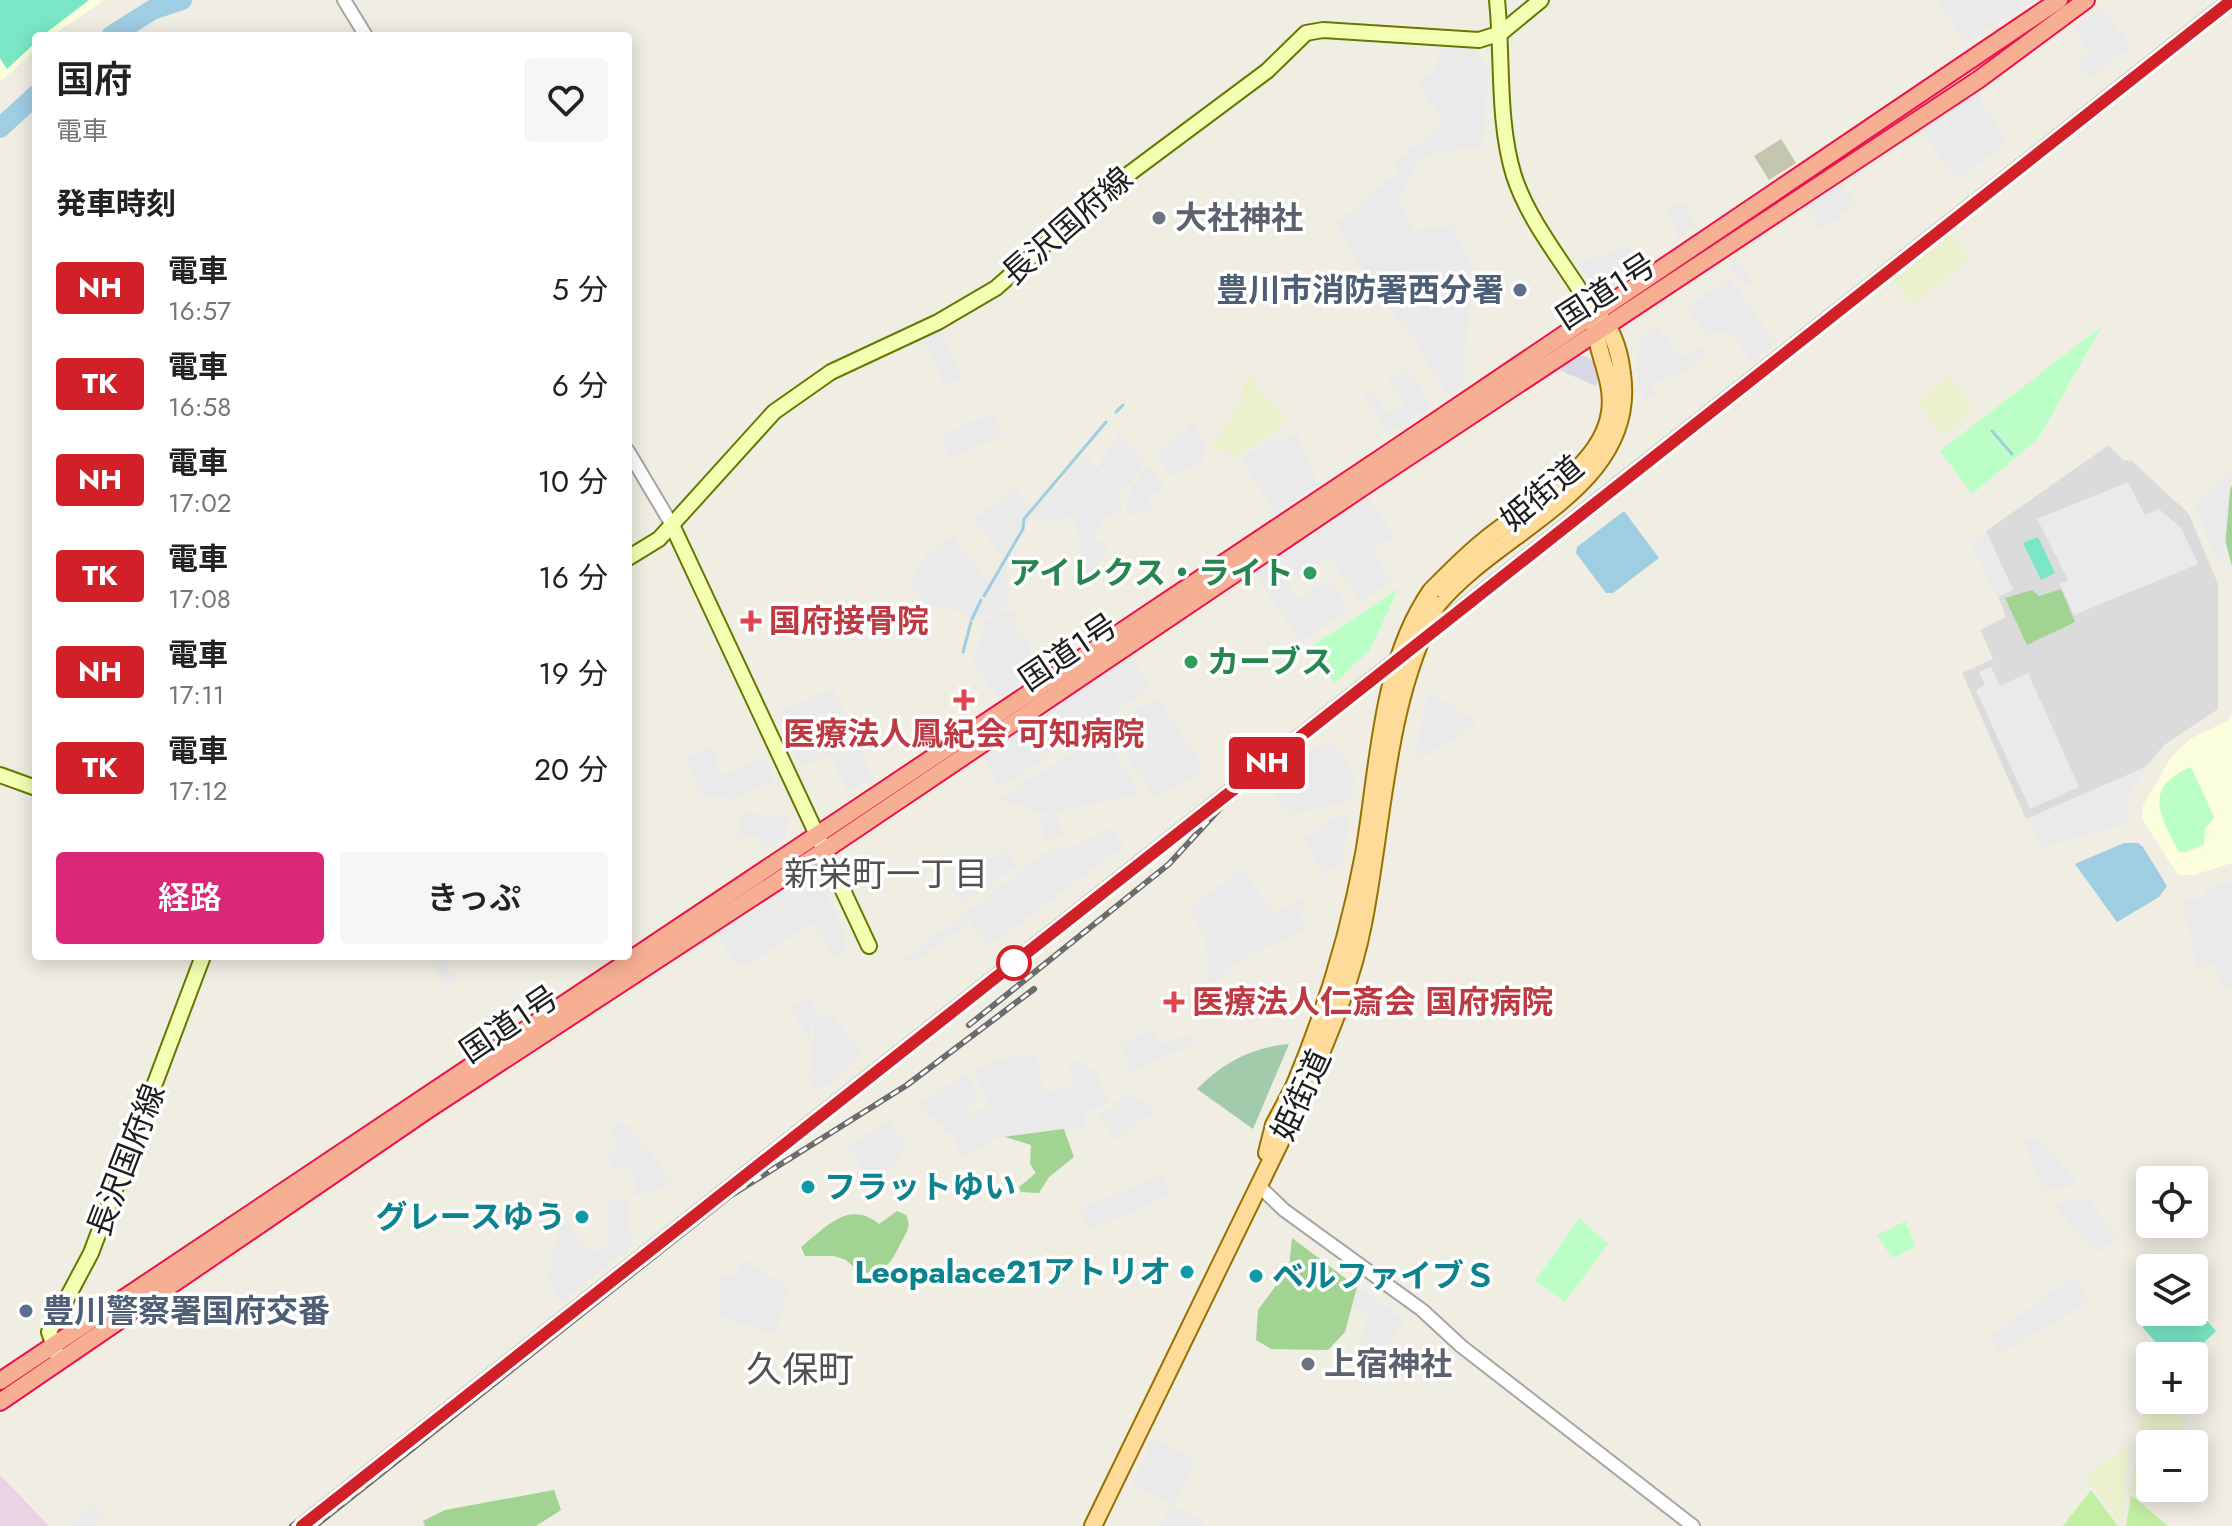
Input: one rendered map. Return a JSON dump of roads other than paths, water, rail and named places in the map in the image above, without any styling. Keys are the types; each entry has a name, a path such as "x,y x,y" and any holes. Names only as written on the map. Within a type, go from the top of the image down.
{"highway":[{"name":"国道1号","path":"1599,323 2059,0"},
{"name":"国道1号","path":"0,1381 55,1352 429,1109 1599,323 1978,80 2086,0"},
{"name":"国道1号","path":"0,1402 55,1352"}],"main road":[{"path":"1497,0 1506,132 1515,177 1528,207 1599,323"},
{"path":"1501,33 1541,0"},
{"name":"長沢国府線","path":"632,556 649,548 672,525 774,412 831,372 938,322 996,288 1102,194 1255,81 1306,33 1323,30 1479,40 1501,33"},
{"name":"姫街道","path":"1093,1526 1259,1186 1274,1125 1300,1089 1350,927 1386,718 1403,645 1416,613 1431,591 1485,540 1575,472 1614,425 1625,392 1620,361 1599,323"},
{"path":"672,525 869,946"},
{"path":"0,775 32,787"},
{"name":"長沢国府線","path":"55,1352 49,1332 91,1253 201,960"}],"street":[{"path":"344,0 364,32"},
{"path":"632,458 672,525"},
{"path":"1259,1186 1284,1210 1422,1310 1461,1346 1518,1387 1693,1526"}],"water":[{"path":"1624,511 1659,558 1613,593 1606,593 1576,553 1577,547"},
{"path":"2124,843 2138,843 2143,847 2167,886 2159,897 2117,922 2075,864"}],"waterway":[{"path":"117,32 152,10 182,0"},
{"path":"0,128 32,99"},
{"path":"1116,412 1123,405"},
{"path":"984,596 1023,529 1024,519 1106,422"},
{"path":"1992,431 2012,454"},
{"path":"972,619 981,600"},
{"path":"963,652 971,622"}],"railway":[{"path":"292,1526 2222,0"},
{"path":"969,1025 1169,864 1236,791"},
{"path":"315,1526 730,1196 907,1085 1034,989"}],"train":[{"name":"NH","path":"302,1526 2232,0"}],"place":[{"name":"大社神社","path":"1159,218"},
{"name":"豊川市消防署西分署","path":"1520,290"},
{"name":"アイレクス・ライト","path":"1310,573"},
{"name":"国府接骨院","path":"751,621"},
{"name":"カーブス","path":"1191,662"},
{"name":"医療法人鳳紀会 可知病院","path":"964,700"},
{"name":"医療法人仁斎会 国府病院","path":"1174,1002"},
{"name":"フラットゆい","path":"808,1187"},
{"name":"グレースゆう","path":"582,1217"},
{"name":"Leopalace21アトリオ","path":"1187,1272"},
{"name":"ベルファイブＳ","path":"1256,1276"},
{"name":"豊川警察署国府交番","path":"26,1311"},
{"name":"上宿神社","path":"1308,1364"}],"district":[{"name":"新栄町一丁目","path":"886,874"},
{"name":"久保町","path":"800,1369"}]}
